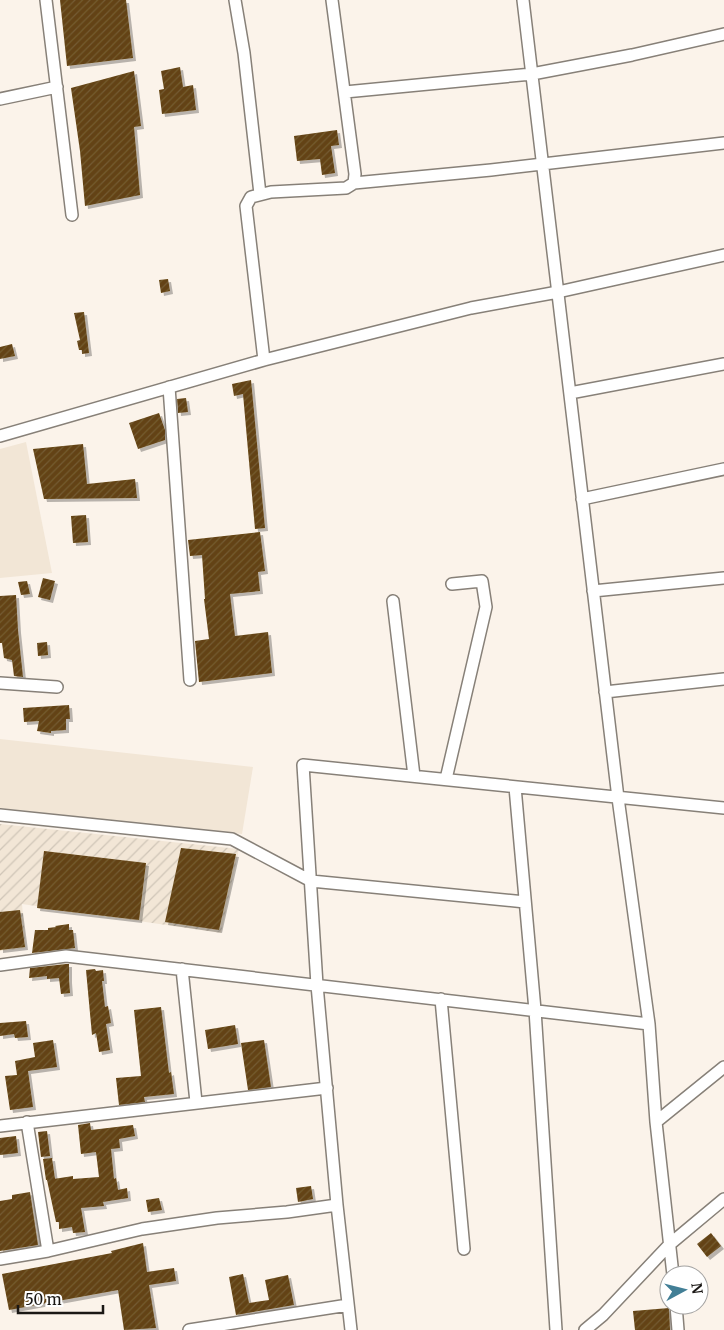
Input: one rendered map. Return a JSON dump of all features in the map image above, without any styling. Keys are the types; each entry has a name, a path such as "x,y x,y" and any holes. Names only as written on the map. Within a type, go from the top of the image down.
{"street":[{"path":"46,0 72,215"},
{"path":"235,0 244,53 260,194"},
{"path":"332,0 355,174 354,183"},
{"path":"523,0 618,798 649,1024 656,1122 672,1265"},
{"path":"345,92 532,74 632,55 724,34"},
{"path":"0,99 56,87"},
{"path":"264,360 246,206 251,197 260,194 346,188 354,183 542,164 724,142"},
{"path":"0,436 264,360 471,308 558,292 724,255"},
{"path":"570,393 724,364"},
{"path":"169,387 190,680"},
{"path":"582,499 724,469"},
{"path":"593,591 724,578"},
{"path":"446,779 486,607 482,580 452,584"},
{"path":"393,602 414,776"},
{"path":"605,692 724,679"},
{"path":"0,683 57,687"},
{"path":"351,1330 337,1205 317,985 303,764 724,808"},
{"path":"515,787 535,1010 556,1330"},
{"path":"0,815 232,839 310,881 526,902"},
{"path":"0,965 66,956 649,1024"},
{"path":"182,969 196,1102"},
{"path":"441,999 464,1249"},
{"path":"656,1122 724,1067"},
{"path":"0,1126 327,1088"},
{"path":"27,1122 48,1251"},
{"path":"585,1330 603,1315 670,1244 724,1198"},
{"path":"0,1259 48,1251 142,1229 217,1218 287,1212 337,1205"},
{"path":"189,1330 220,1328 348,1305"},
{"path":"677,1315 678,1330"}],"shaded area":[{"path":"26,442 52,573 0,578 0,449"},
{"path":"0,739 253,767 242,834 0,808"},
{"path":"0,824 239,849 221,933 22,904 26,948 0,951"}],"building":[{"path":"60,0 126,0 133,58 67,66"},
{"path":"180,67 183,87 193,85 196,110 162,114 159,90 164,89 161,71"},
{"path":"134,71 141,126 134,127 140,195 85,206 80,151 71,88"},
{"path":"337,130 339,145 331,146 335,173 322,175 320,159 297,161 294,136"},
{"path":"168,279 170,291 161,293 159,280"},
{"path":"84,312 89,353 82,354 77,341 80,340 74,313"},
{"path":"12,344 15,356 0,359 0,347"},
{"path":"251,380 265,528 255,529 243,394 234,396 232,384"},
{"path":"186,398 188,412 178,413 177,399"},
{"path":"159,413 165,430 165,440 138,449 129,423"},
{"path":"83,444 87,484 135,479 137,498 44,499 33,449"},
{"path":"86,515 88,542 73,543 71,516"},
{"path":"260,532 265,571 258,572 260,591 230,594 235,636 268,632 272,673 199,682 195,641 209,639 204,599 202,555 190,556 188,540"},
{"path":"43,578 55,581 50,600 38,597"},
{"path":"27,581 30,594 21,595 18,582"},
{"path":"16,595 23,677 14,676 12,660 4,658 2,643 0,643 0,596"},
{"path":"47,642 48,655 38,656 37,643"},
{"path":"69,705 70,719 66,719 66,730 51,731 51,733 37,731 39,721 24,722 23,708"},
{"path":"181,848 236,854 219,930 165,922"},
{"path":"44,851 146,863 139,920 37,908"},
{"path":"20,910 25,947 0,950 0,912"},
{"path":"69,924 69,930 73,930 75,948 32,953 35,930 48,930 48,928 55,926"},
{"path":"69,964 70,993 61,994 59,978 47,979 47,976 29,978 30,968"},
{"path":"95,969 96,971 103,970 104,981 102,981 105,1007 108,1006 111,1023 106,1024 110,1050 99,1052 96,1033 92,1035 86,970"},
{"path":"161,1007 169,1073 171,1072 174,1094 144,1097 145,1102 119,1105 116,1078 141,1076 134,1010"},
{"path":"26,1021 28,1037 15,1038 14,1034 0,1036 0,1023"},
{"path":"235,1025 238,1044 208,1049 205,1030"},
{"path":"53,1040 57,1067 28,1071 33,1107 10,1110 5,1076 17,1075 15,1061 35,1057 33,1043"},
{"path":"264,1040 271,1087 248,1090 241,1043"},
{"path":"90,1123 91,1130 133,1125 135,1136 119,1139 120,1148 111,1149 114,1179 116,1178 118,1190 127,1188 128,1198 103,1202 104,1206 81,1208 85,1232 73,1233 72,1227 59,1229 59,1222 56,1222 47,1180 73,1176 73,1179 99,1177 96,1152 81,1154 78,1125"},
{"path":"47,1131 50,1156 41,1157 38,1132"},
{"path":"16,1136 18,1153 0,1155 0,1138"},
{"path":"52,1158 55,1179 46,1180 43,1159"},
{"path":"311,1186 313,1199 298,1202 296,1188"},
{"path":"30,1192 38,1245 0,1251 0,1201 12,1199 12,1195"},
{"path":"159,1198 162,1210 148,1212 146,1200"},
{"path":"711,1233 721,1246 707,1257 697,1244"},
{"path":"143,1243 147,1272 174,1268 176,1281 149,1285 156,1328 124,1330 118,1290 9,1310 2,1274 112,1253 111,1251"},
{"path":"243,1274 249,1303 269,1300 265,1280 288,1275 294,1305 236,1315 229,1277"},
{"path":"659,1309 659,1315 669,1315 670,1330 635,1330 633,1311"}]}
